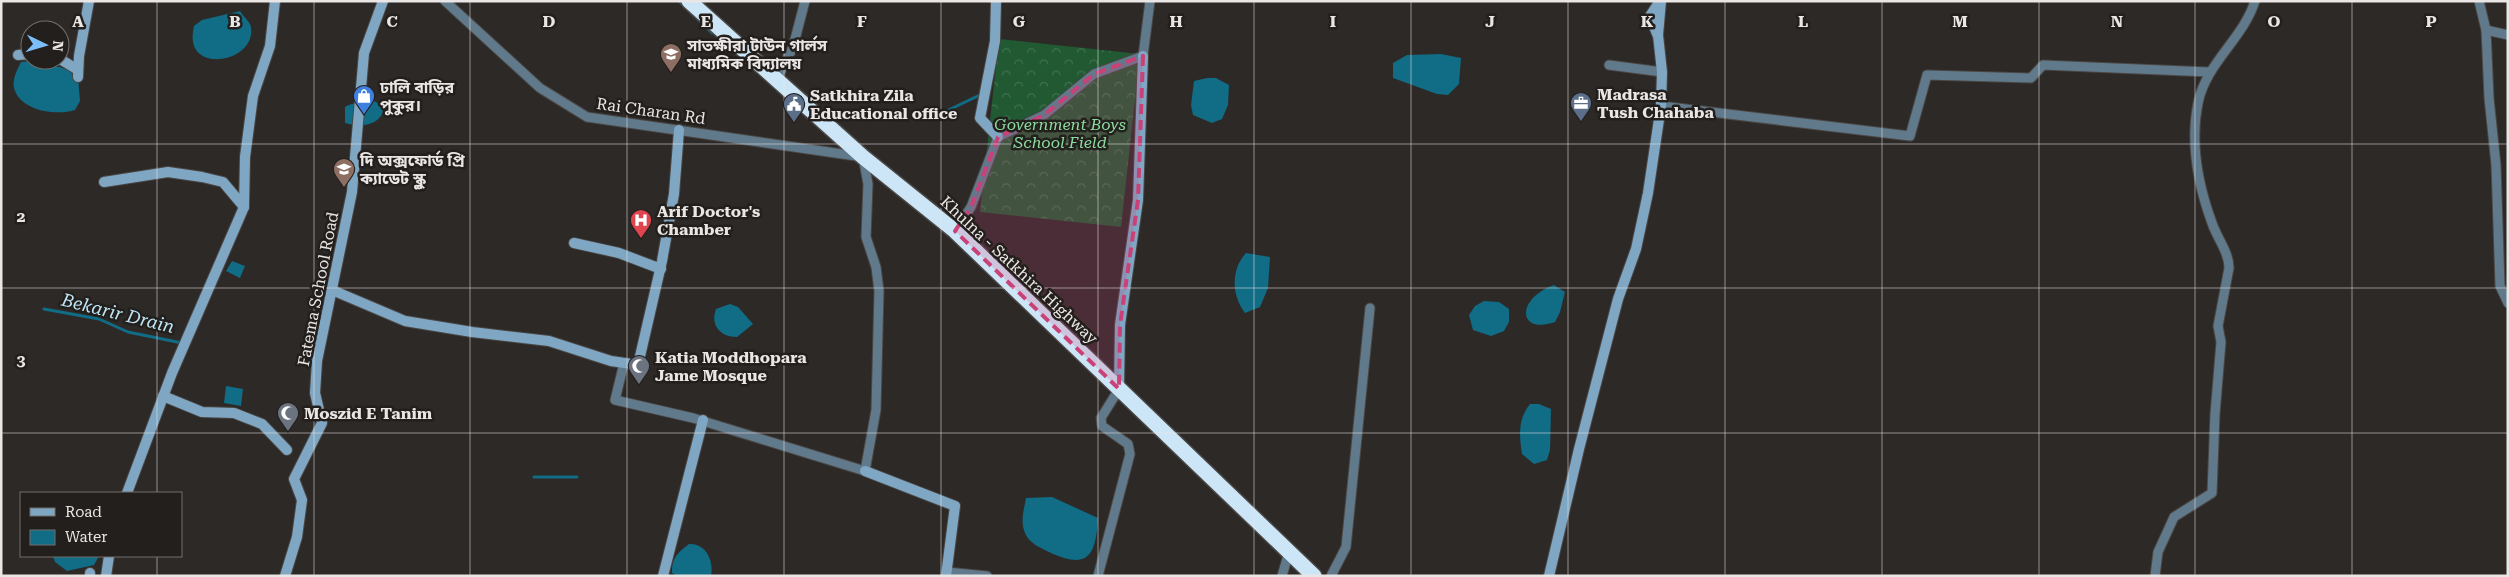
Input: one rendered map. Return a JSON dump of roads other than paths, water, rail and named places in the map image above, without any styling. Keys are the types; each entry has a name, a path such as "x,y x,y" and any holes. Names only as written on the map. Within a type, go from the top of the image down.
{"highway":[{"name":"Khulna - Satkhira Highway","path":"689,1 863,157 955,231 1314,576"}],"street":[{"path":"70,67 78,74 89,1"},
{"path":"127,492 163,396 244,207 245,157 253,96 270,46 275,1"},
{"name":"Fatema School Road","path":"285,576 297,537 302,500 294,479 322,423 315,393 317,361 352,192 364,53 383,1"},
{"name":"Rai Charan Rd","path":"444,1 540,88 588,117 863,157"},
{"path":"777,79 793,48 806,1"},
{"path":"996,1 995,41 980,118 998,137"},
{"path":"1098,576 1130,454 1128,444 1102,426 1101,418 1118,388 1120,325 1138,200 1144,56 1150,1"},
{"path":"1549,576 1618,299 1636,249 1648,193 1662,106 1662,72 1658,34 1660,1"},
{"path":"2155,576 2158,552 2174,517 2212,493 2220,342 2218,326 2229,260 2212,223 2195,160 2198,103 2209,72 2226,52 2252,10 2255,1"},
{"path":"2479,1 2486,30 2489,98 2496,165 2500,286 2508,303"},
{"path":"2486,30 2508,35"},
{"path":"955,231 971,207 998,137 1044,115 1094,74 1144,56"},
{"path":"1609,65 1662,72"},
{"path":"1662,106 1910,136 1927,75 2032,78 2043,65 2209,72"},
{"path":"332,290 405,321 472,332 549,341 624,363 638,365 661,269 674,194 679,130"},
{"path":"863,157 868,184 866,237 877,272 879,291 876,410 865,471"},
{"path":"104,182 168,172 202,177 223,182 244,207"},
{"path":"574,243 619,253 661,269"},
{"path":"1331,576 1346,547 1370,308"},
{"path":"624,363 615,400 703,420 865,471 955,506 947,574 987,576"},
{"path":"163,396 202,412 234,413 262,424 286,450"},
{"path":"663,576 703,420"},
{"path":"1282,576 1288,552"},
{"path":"106,576 109,557"}],"water":[{"path":"240,11 251,27 250,38 245,47 236,54 226,58 215,59 205,57 197,51 193,42 194,26 202,20"},
{"path":"1441,54 1461,58 1459,84 1448,95 1437,94 1393,78 1393,63 1407,55"},
{"path":"20,64 20,70 67,70 72,73 78,77 80,101 75,110 49,112 31,107 23,102 14,88 16,71"},
{"path":"1216,78 1229,85 1228,105 1222,119 1212,123 1193,115 1191,105 1194,81"},
{"path":"374,101 385,107 383,113 375,122 364,125 345,123 345,107 352,104"},
{"path":"1246,253 1270,257 1268,288 1260,307 1245,313 1237,298 1235,274 1241,259"},
{"path":"232,261 245,266 240,278 226,271"},
{"path":"1554,285 1565,292 1560,312 1555,322 1543,325 1534,324 1528,320 1526,314 1527,306 1541,291"},
{"path":"1484,301 1499,302 1509,309 1509,322 1504,331 1491,336 1473,330 1469,315 1475,306"},
{"path":"730,304 738,307 753,324 737,337 721,332 714,320 716,309"},
{"path":"226,386 243,389 241,406 224,403"},
{"path":"1530,404 1539,404 1551,409 1550,450 1547,460 1534,464 1522,454 1520,440 1521,421"},
{"path":"1052,497 1098,518 1095,542 1092,551 1087,556 1072,560 1062,557 1038,546 1027,536 1023,520 1026,498"},
{"path":"689,544 700,546 708,554 712,570 711,576 677,576 672,573 676,556"},
{"path":"53,557 98,557 94,565 67,571 55,562"}],"waterway":[{"path":"679,1 712,33"},
{"path":"938,115 982,94"},
{"name":"Bekarir Drain","path":"44,309 99,319 128,332 182,343"},
{"path":"534,477 577,477"}],"place":[{"name":"সাতক্ষীরা টাউন গার্লস মাধ্যমিক বিদ্যালয়","path":"671,73"},
{"name":"ঢালি বাড়ির পুকুর।","path":"364,115"},
{"name":"Madrasa Tush Chahaba","path":"1581,122"},
{"name":"Satkhira Zila Educational office","path":"794,123"},
{"name":"দি অক্সফোর্ড প্রি ক্যাডেট স্কুল","path":"344,188"},
{"name":"Arif Doctor's Chamber","path":"641,239"},
{"name":"Katia Moddhopara Jame Mosque","path":"639,385"},
{"name":"Moszid E Tanim","path":"288,432"}],"park label":[{"name":"Government Boys School Field","path":"1060,133"}]}
